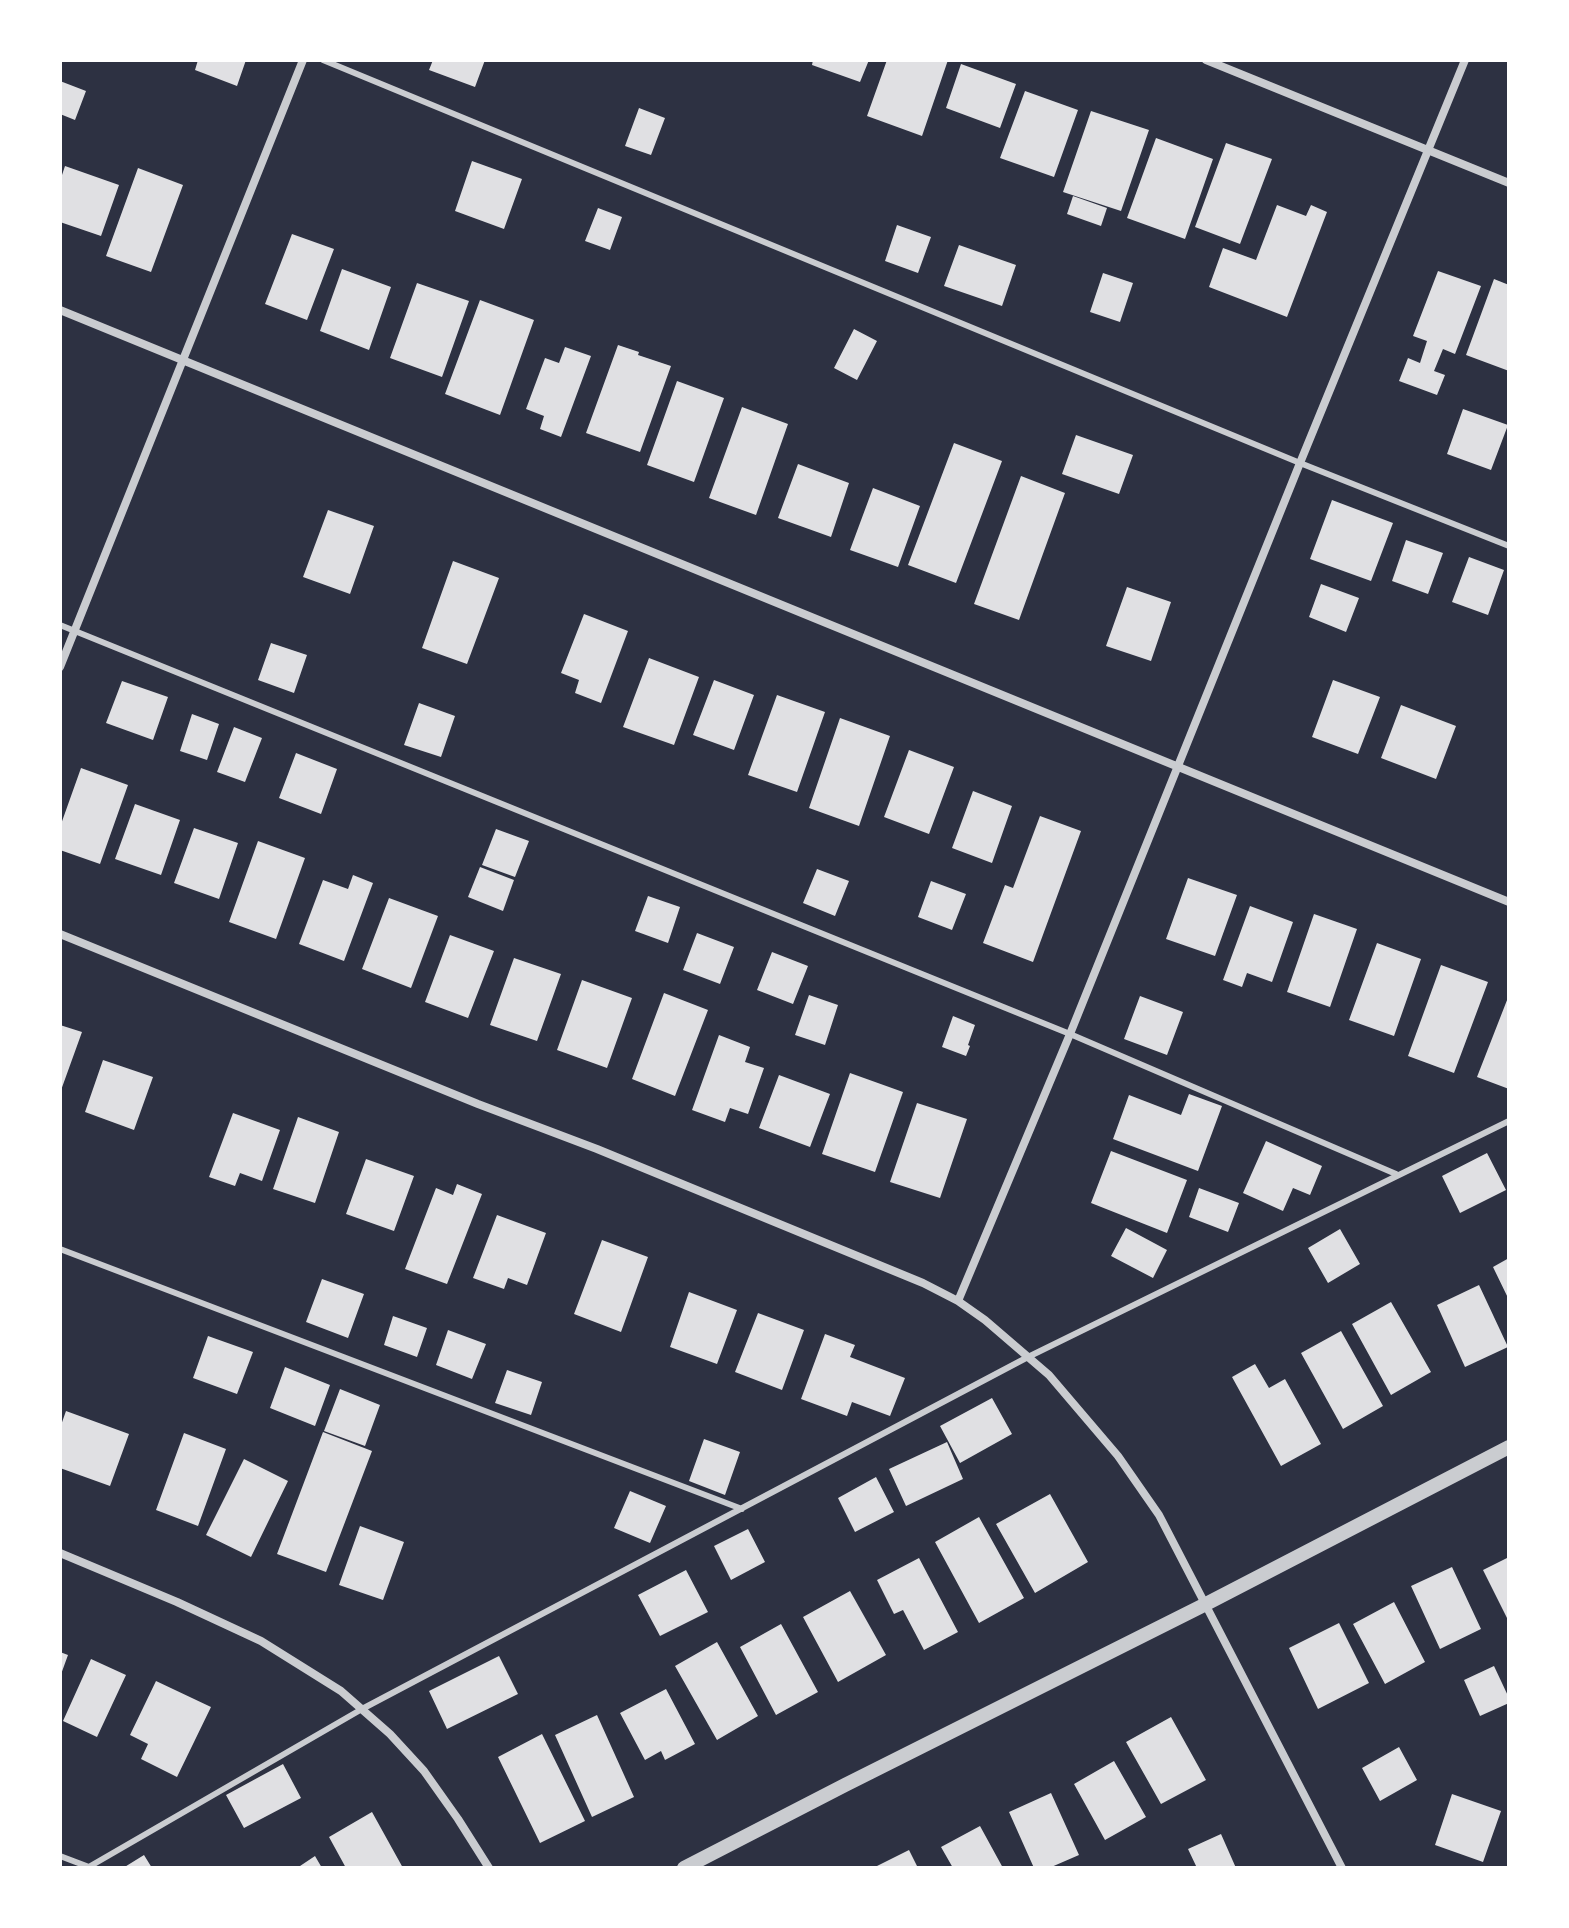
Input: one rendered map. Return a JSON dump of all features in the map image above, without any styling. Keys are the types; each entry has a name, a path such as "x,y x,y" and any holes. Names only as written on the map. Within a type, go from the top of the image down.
{"street":[{"path":"60,667 303,60"},
{"path":"1206,60 1509,183"},
{"path":"958,1301 1070,1034 1465,60"},
{"path":"60,310 1509,902"},
{"path":"60,934 923,1283 958,1301 985,1320 1049,1375 1118,1456 1159,1515 1342,1868"},
{"path":"684,1868 1509,1447"},
{"path":"60,1553 261,1641 341,1691 390,1734 424,1771 489,1868"}],"lane":[{"path":"323,60 1300,463 1509,546"},
{"path":"60,625 1070,1034 1397,1175"},
{"path":"60,1856 88,1868 362,1709 1028,1357 1509,1121"},
{"path":"60,1249 742,1509"}],"building":[{"path":"198,60 246,60 237,86 195,70"},
{"path":"433,60 485,60 475,87 429,70"},
{"path":"813,60 869,60 860,82 812,65"},
{"path":"887,60 948,60 922,136 867,116"},
{"path":"961,64 1016,84 1000,128 946,108"},
{"path":"60,81 86,91 75,120 60,114"},
{"path":"1025,91 1078,110 1054,177 1000,158"},
{"path":"639,108 665,118 651,155 625,146"},
{"path":"1091,111 1149,130 1121,211 1063,192"},
{"path":"1156,138 1213,159 1185,239 1127,218"},
{"path":"1226,143 1272,159 1240,244 1195,227"},
{"path":"472,161 522,179 504,229 455,211"},
{"path":"65,166 119,185 101,236 60,222 60,181"},
{"path":"138,168 183,185 151,272 106,256"},
{"path":"1073,196 1107,208 1101,226 1067,214"},
{"path":"1277,205 1306,216 1311,205 1327,212 1287,317 1209,287 1223,248 1256,260"},
{"path":"598,208 622,217 610,250 585,241"},
{"path":"897,225 931,237 918,273 885,261"},
{"path":"292,234 334,249 307,320 265,304"},
{"path":"959,245 1016,265 1002,306 944,286"},
{"path":"342,269 391,287 369,350 320,331"},
{"path":"1438,271 1481,286 1455,354 1443,349 1434,371 1445,375 1437,395 1399,381 1408,358 1420,363 1427,341 1413,336"},
{"path":"1103,273 1133,283 1120,322 1090,312"},
{"path":"1494,279 1509,285 1509,371 1466,355"},
{"path":"417,283 469,301 442,377 390,358"},
{"path":"480,300 534,320 500,415 445,394"},
{"path":"854,329 877,341 857,380 834,368"},
{"path":"618,345 671,366 640,452 586,433"},
{"path":"565,347 591,356 561,437 540,429 544,416 526,409 545,358 559,363"},
{"path":"677,381 724,398 694,482 647,465"},
{"path":"742,407 788,424 756,515 709,498"},
{"path":"1463,409 1508,425 1491,470 1447,454"},
{"path":"1076,435 1133,455 1119,494 1062,474"},
{"path":"954,443 1002,461 956,583 908,565"},
{"path":"798,464 849,483 831,537 778,518"},
{"path":"1021,476 1065,493 1019,620 974,604"},
{"path":"873,488 920,506 898,567 850,550"},
{"path":"1332,500 1393,523 1371,581 1310,559"},
{"path":"328,510 374,526 350,594 303,577"},
{"path":"1406,540 1443,553 1428,594 1392,581"},
{"path":"1469,557 1504,570 1488,615 1452,602"},
{"path":"453,561 499,578 467,664 422,648"},
{"path":"1321,584 1359,598 1346,632 1309,617"},
{"path":"1127,587 1171,602 1151,661 1106,646"},
{"path":"584,614 628,631 601,703 575,693 579,680 561,673"},
{"path":"271,643 307,655 294,693 258,680"},
{"path":"649,658 699,677 674,745 623,727"},
{"path":"714,680 754,695 734,750 693,735"},
{"path":"1333,680 1380,697 1358,754 1312,737"},
{"path":"122,681 168,697 153,740 106,723"},
{"path":"777,695 825,712 797,792 748,775"},
{"path":"419,703 455,716 441,757 404,745"},
{"path":"1401,705 1456,726 1436,779 1381,758"},
{"path":"192,714 219,724 207,760 180,751"},
{"path":"840,718 890,736 859,826 809,808"},
{"path":"234,727 262,738 245,782 217,772"},
{"path":"909,750 954,767 929,834 884,817"},
{"path":"296,753 337,769 321,814 279,798"},
{"path":"81,768 128,785 100,864 60,850 60,827"},
{"path":"973,791 1012,806 992,863 952,848"},
{"path":"135,804 180,820 161,875 115,859"},
{"path":"1040,816 1081,831 1033,962 983,943 1005,885 1013,888"},
{"path":"194,828 238,843 219,899 174,883"},
{"path":"496,829 529,841 515,877 482,865"},
{"path":"258,841 305,858 276,939 229,922"},
{"path":"480,867 514,880 503,911 468,897"},
{"path":"817,869 849,881 835,916 803,903"},
{"path":"353,875 373,883 344,961 299,944 323,880 348,889"},
{"path":"1188,878 1237,895 1215,956 1166,939"},
{"path":"931,881 966,894 952,930 918,917"},
{"path":"648,896 680,907 668,943 635,931"},
{"path":"389,898 438,916 411,988 362,969"},
{"path":"1250,906 1293,922 1272,982 1247,973 1242,987 1223,980"},
{"path":"1314,914 1357,929 1330,1007 1287,992"},
{"path":"697,933 734,947 720,984 683,970"},
{"path":"450,935 494,951 468,1018 425,1002"},
{"path":"1377,943 1421,959 1394,1036 1349,1020"},
{"path":"772,952 808,966 793,1004 757,990"},
{"path":"514,958 561,974 537,1041 490,1025"},
{"path":"1441,965 1488,982 1454,1073 1408,1056"},
{"path":"582,980 632,998 607,1068 557,1050"},
{"path":"664,993 708,1010 675,1096 632,1079"},
{"path":"809,995 838,1005 825,1045 795,1035"},
{"path":"1509,995 1509,1089 1477,1077"},
{"path":"1140,996 1183,1012 1167,1055 1124,1039"},
{"path":"953,1016 975,1025 966,1056 942,1047"},
{"path":"60,1025 82,1032 60,1093"},
{"path":"719,1035 750,1047 745,1062 764,1068 748,1114 730,1108 725,1122 692,1110"},
{"path":"103,1060 153,1077 134,1130 85,1112"},
{"path":"850,1073 903,1092 875,1172 822,1154"},
{"path":"779,1075 830,1094 810,1147 759,1128"},
{"path":"1189,1094 1222,1106 1198,1171 1113,1139 1129,1095 1181,1115"},
{"path":"917,1103 967,1119 940,1198 890,1182"},
{"path":"233,1113 280,1130 262,1181 240,1173 235,1186 209,1177"},
{"path":"298,1117 339,1132 315,1203 273,1189"},
{"path":"1266,1141 1322,1166 1310,1195 1293,1188 1283,1211 1243,1193"},
{"path":"1111,1151 1187,1180 1167,1233 1091,1203"},
{"path":"1487,1153 1506,1190 1460,1213 1442,1176"},
{"path":"366,1159 414,1176 394,1231 346,1214"},
{"path":"457,1184 482,1194 447,1284 405,1269 436,1188 453,1195"},
{"path":"1199,1188 1239,1203 1228,1232 1189,1217"},
{"path":"497,1215 546,1233 527,1285 508,1278 504,1289 473,1278"},
{"path":"1126,1228 1167,1250 1153,1278 1111,1256"},
{"path":"1340,1229 1360,1264 1328,1283 1308,1248"},
{"path":"602,1240 648,1257 621,1332 574,1314"},
{"path":"1509,1258 1509,1300 1493,1267"},
{"path":"322,1279 364,1294 348,1338 306,1322"},
{"path":"1479,1285 1508,1347 1465,1367 1437,1305"},
{"path":"689,1292 737,1310 717,1364 670,1347"},
{"path":"1391,1302 1431,1372 1391,1395 1352,1324"},
{"path":"758,1313 804,1330 782,1390 735,1372"},
{"path":"393,1316 427,1328 417,1357 384,1345"},
{"path":"448,1330 486,1344 472,1379 436,1365"},
{"path":"1341,1331 1383,1406 1343,1429 1301,1353"},
{"path":"825,1334 855,1345 850,1357 905,1378 890,1416 852,1402 847,1416 801,1399"},
{"path":"208,1336 253,1352 237,1394 193,1378"},
{"path":"1255,1364 1269,1388 1285,1379 1321,1444 1281,1466 1232,1377"},
{"path":"285,1367 330,1385 315,1426 270,1408"},
{"path":"507,1370 542,1382 531,1415 495,1403"},
{"path":"340,1389 380,1405 365,1446 324,1431"},
{"path":"992,1398 1012,1434 960,1463 940,1426"},
{"path":"66,1411 129,1434 110,1486 60,1468 60,1428"},
{"path":"323,1432 372,1451 326,1572 277,1554"},
{"path":"184,1433 226,1449 198,1526 156,1510"},
{"path":"704,1439 740,1452 725,1495 689,1481"},
{"path":"947,1442 963,1479 906,1506 889,1469"},
{"path":"244,1459 288,1481 251,1557 206,1535"},
{"path":"876,1477 894,1512 855,1532 838,1498"},
{"path":"630,1491 666,1506 650,1543 614,1528"},
{"path":"1050,1494 1088,1562 1035,1593 996,1524"},
{"path":"979,1517 1024,1598 979,1623 935,1542"},
{"path":"360,1526 404,1542 383,1600 339,1585"},
{"path":"748,1529 765,1562 731,1580 714,1546"},
{"path":"1509,1557 1509,1622 1483,1570"},
{"path":"919,1558 958,1632 924,1650 903,1610 894,1614 877,1580"},
{"path":"1452,1567 1481,1629 1440,1649 1411,1586"},
{"path":"686,1570 708,1612 660,1636 638,1595"},
{"path":"850,1591 886,1655 838,1682 803,1617"},
{"path":"1394,1602 1425,1662 1385,1684 1353,1624"},
{"path":"1339,1623 1369,1683 1318,1709 1289,1648"},
{"path":"781,1624 818,1692 776,1715 740,1647"},
{"path":"717,1642 758,1716 717,1740 675,1666"},
{"path":"60,1652 68,1655 60,1677"},
{"path":"499,1656 518,1694 447,1729 429,1691"},
{"path":"91,1659 126,1675 97,1737 63,1721"},
{"path":"1494,1666 1509,1703 1480,1716 1464,1680"},
{"path":"156,1681 211,1707 177,1777 141,1759 148,1744 130,1735"},
{"path":"666,1689 695,1744 665,1760 661,1751 645,1760 620,1713"},
{"path":"597,1715 634,1797 592,1817 555,1735"},
{"path":"1171,1717 1206,1780 1161,1804 1126,1742"},
{"path":"542,1734 585,1821 540,1843 498,1757"},
{"path":"1399,1747 1417,1780 1380,1801 1362,1768"},
{"path":"1114,1761 1146,1817 1105,1840 1074,1784"},
{"path":"283,1764 301,1798 244,1828 226,1795"},
{"path":"1051,1793 1079,1855 1049,1868 1034,1868 1009,1812"},
{"path":"1452,1794 1501,1811 1483,1862 1435,1845"},
{"path":"372,1812 403,1868 346,1868 329,1837"},
{"path":"980,1826 1003,1868 953,1868 941,1847"},
{"path":"1221,1834 1236,1868 1197,1868 1188,1849"},
{"path":"909,1850 918,1868 873,1868"},
{"path":"144,1855 152,1868 123,1868"},
{"path":"315,1856 322,1868 297,1868"}]}
